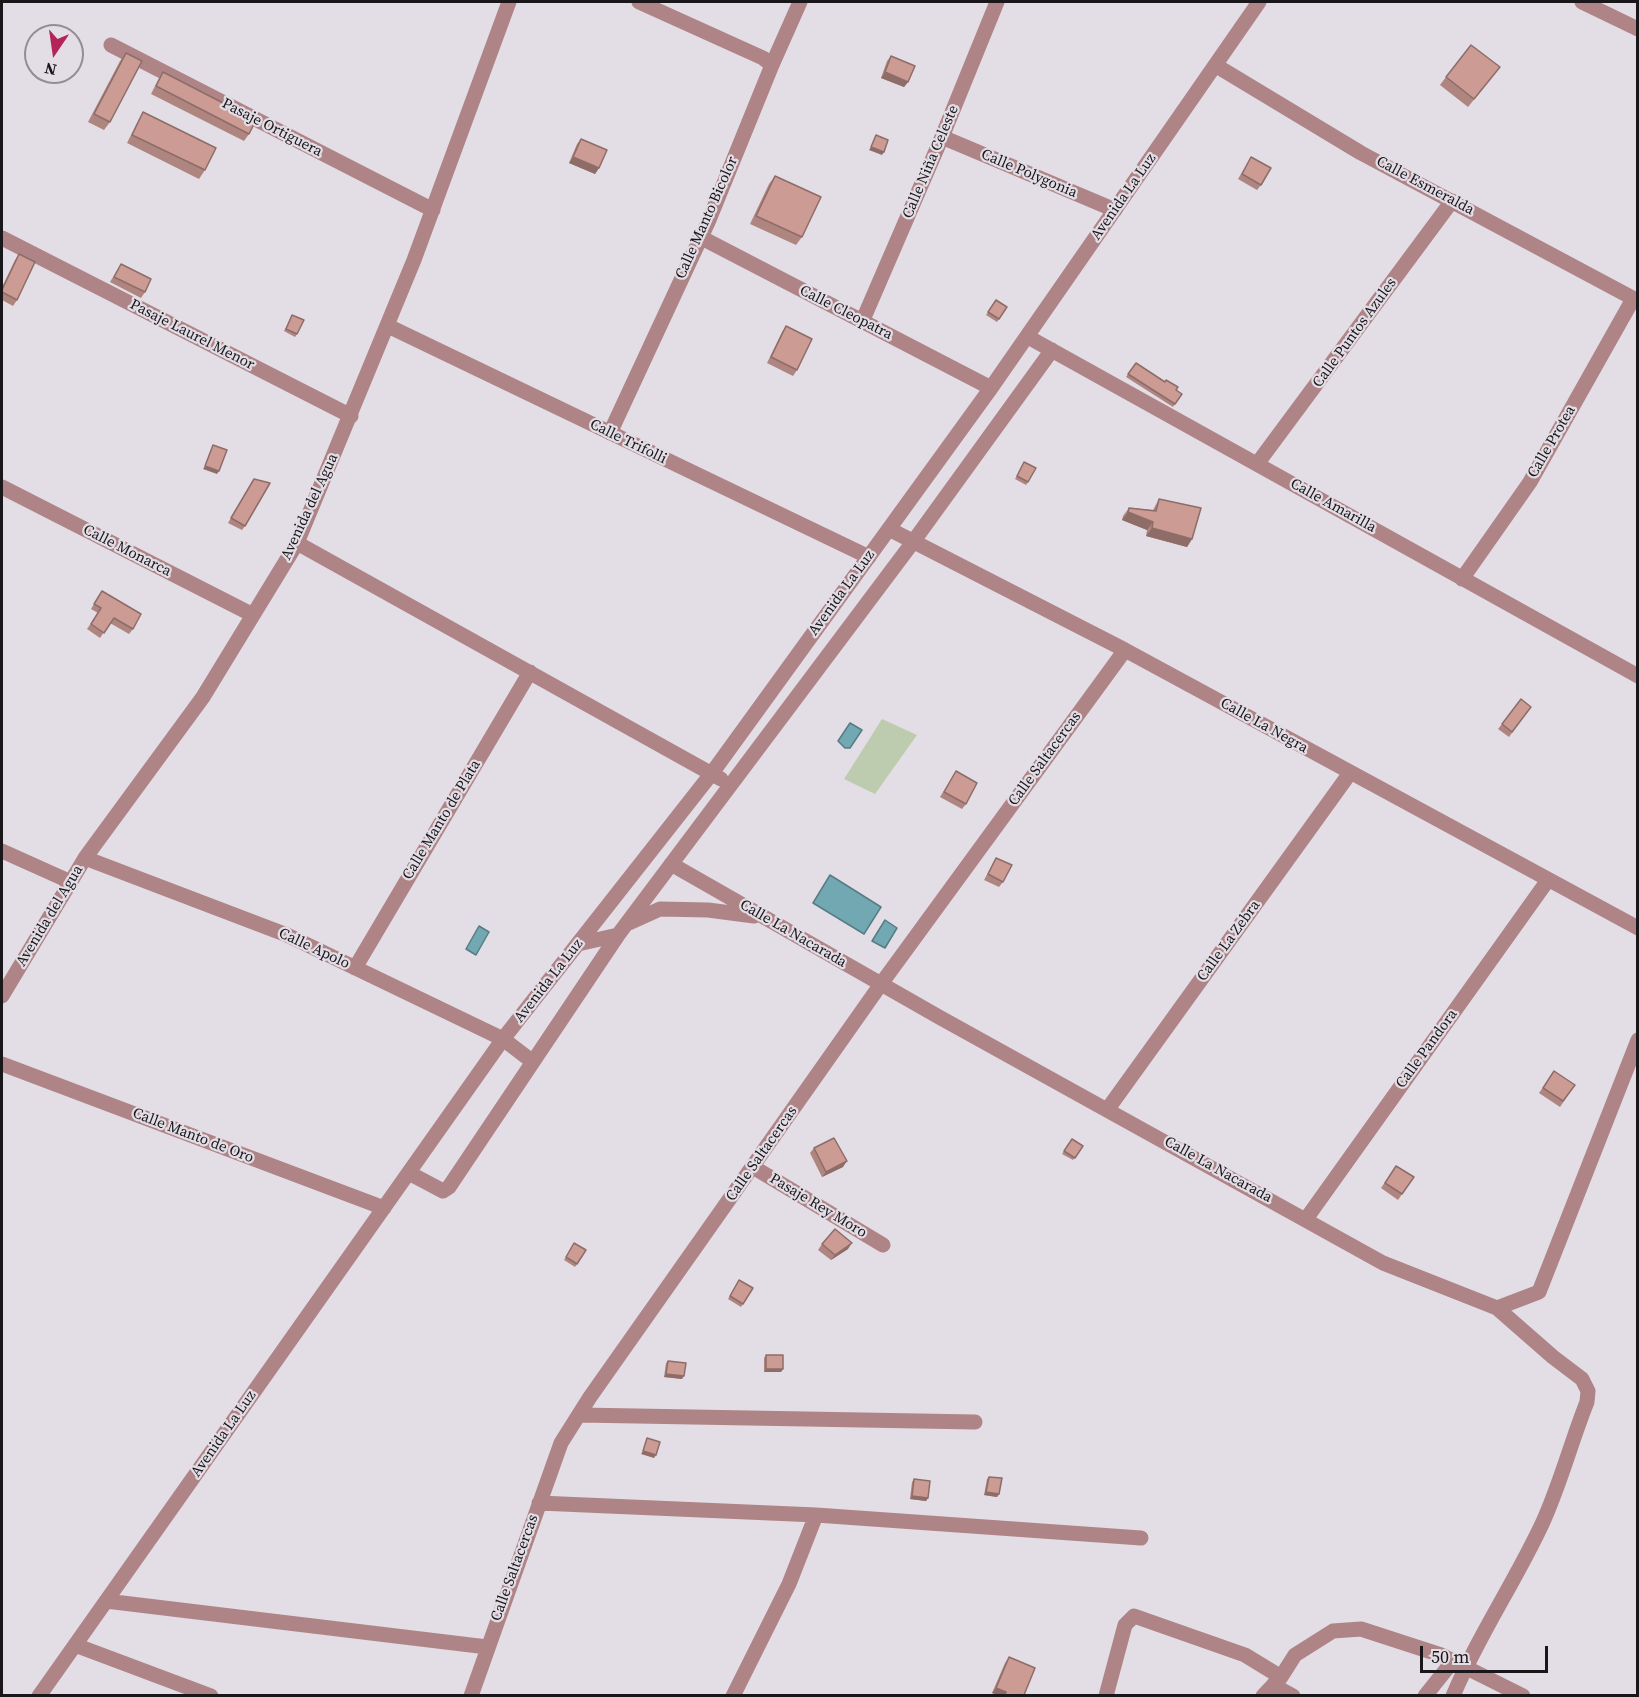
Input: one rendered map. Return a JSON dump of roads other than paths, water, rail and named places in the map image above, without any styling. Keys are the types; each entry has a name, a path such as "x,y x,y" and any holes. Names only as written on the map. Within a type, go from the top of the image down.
{"street":[{"name":"Avenida del Agua","path":"2,996 85,858 203,697 297,543 388,326 509,2"},
{"path":"639,2 772,64"},
{"name":"Calle Manto Bicolor","path":"610,433 709,220 772,64 800,2"},
{"name":"Calle Niña Celeste","path":"862,322 997,2"},
{"name":"Avenida La Luz","path":"39,1695 503,1039 712,774 992,388 1259,2"},
{"path":"1582,2 1638,29"},
{"name":"Pasaje Ortiguera","path":"111,45 433,210"},
{"name":"Calle Esmeralda","path":"1215,65 1361,153 1636,300"},
{"name":"Calle Polygonia","path":"942,137 1115,210"},
{"name":"Calle Puntos Azules","path":"1257,464 1452,201"},
{"name":"Calle Cleopatra","path":"700,237 992,388"},
{"name":"Pasaje Laurel Menor","path":"2,238 351,416"},
{"name":"Calle Protea","path":"1462,579 1530,482 1636,300"},
{"name":"Calle Trifolli","path":"388,326 868,557"},
{"name":"Calle Amarilla","path":"1028,337 1638,676"},
{"name":"Avenida La Luz","path":"409,1173 443,1191 449,1187 622,930 913,542 1052,350"},
{"name":"Calle Monarca","path":"2,487 253,615"},
{"name":"Calle La Negra","path":"889,529 1125,650 1638,928"},
{"path":"297,543 731,784"},
{"name":"Calle Saltacercas","path":"471,1695 561,1443 590,1397 880,984 1125,650"},
{"name":"Calle Manto de Plata","path":"355,968 530,672"},
{"name":"Calle La Zebra","path":"1107,1110 1350,772"},
{"path":"2,851 71,882"},
{"name":"Calle Apolo","path":"85,858 287,935 503,1039 533,1062"},
{"name":"Calle La Nacarada","path":"671,864 880,984 1383,1263 1497,1308 1582,1379 1588,1391 1587,1402 1543,1521 1495,1614 1459,1664"},
{"name":"Calle Pandora","path":"1305,1219 1548,880"},
{"path":"578,944 622,930 660,909 708,910 763,917"},
{"path":"1497,1308 1539,1292 1638,1040"},
{"name":"Calle Manto de Oro","path":"2,1064 384,1208"},
{"name":"Pasaje Rey Moro","path":"753,1167 883,1245"},
{"path":"580,1415 975,1422"},
{"path":"539,1503 816,1515 1141,1538"},
{"path":"733,1695 789,1584 816,1515"},
{"path":"106,1600 487,1647"},
{"path":"1106,1695 1125,1625 1134,1616 1245,1655 1264,1665 1273,1686 1293,1695"},
{"path":"1273,1686 1295,1655 1333,1630 1348,1628 1361,1629 1459,1664 1523,1695"},
{"path":"75,1645 211,1695"},
{"path":"1425,1695 1459,1664"},
{"path":"1453,1695 1459,1664"}],"water":[{"path":"850,723 862,730 850,748 845,748 838,741"},
{"path":"830,875 881,907 864,934 813,903"},
{"path":"885,920 897,928 885,948 872,941"},
{"path":"479,926 489,932 476,955 466,949"}]}
